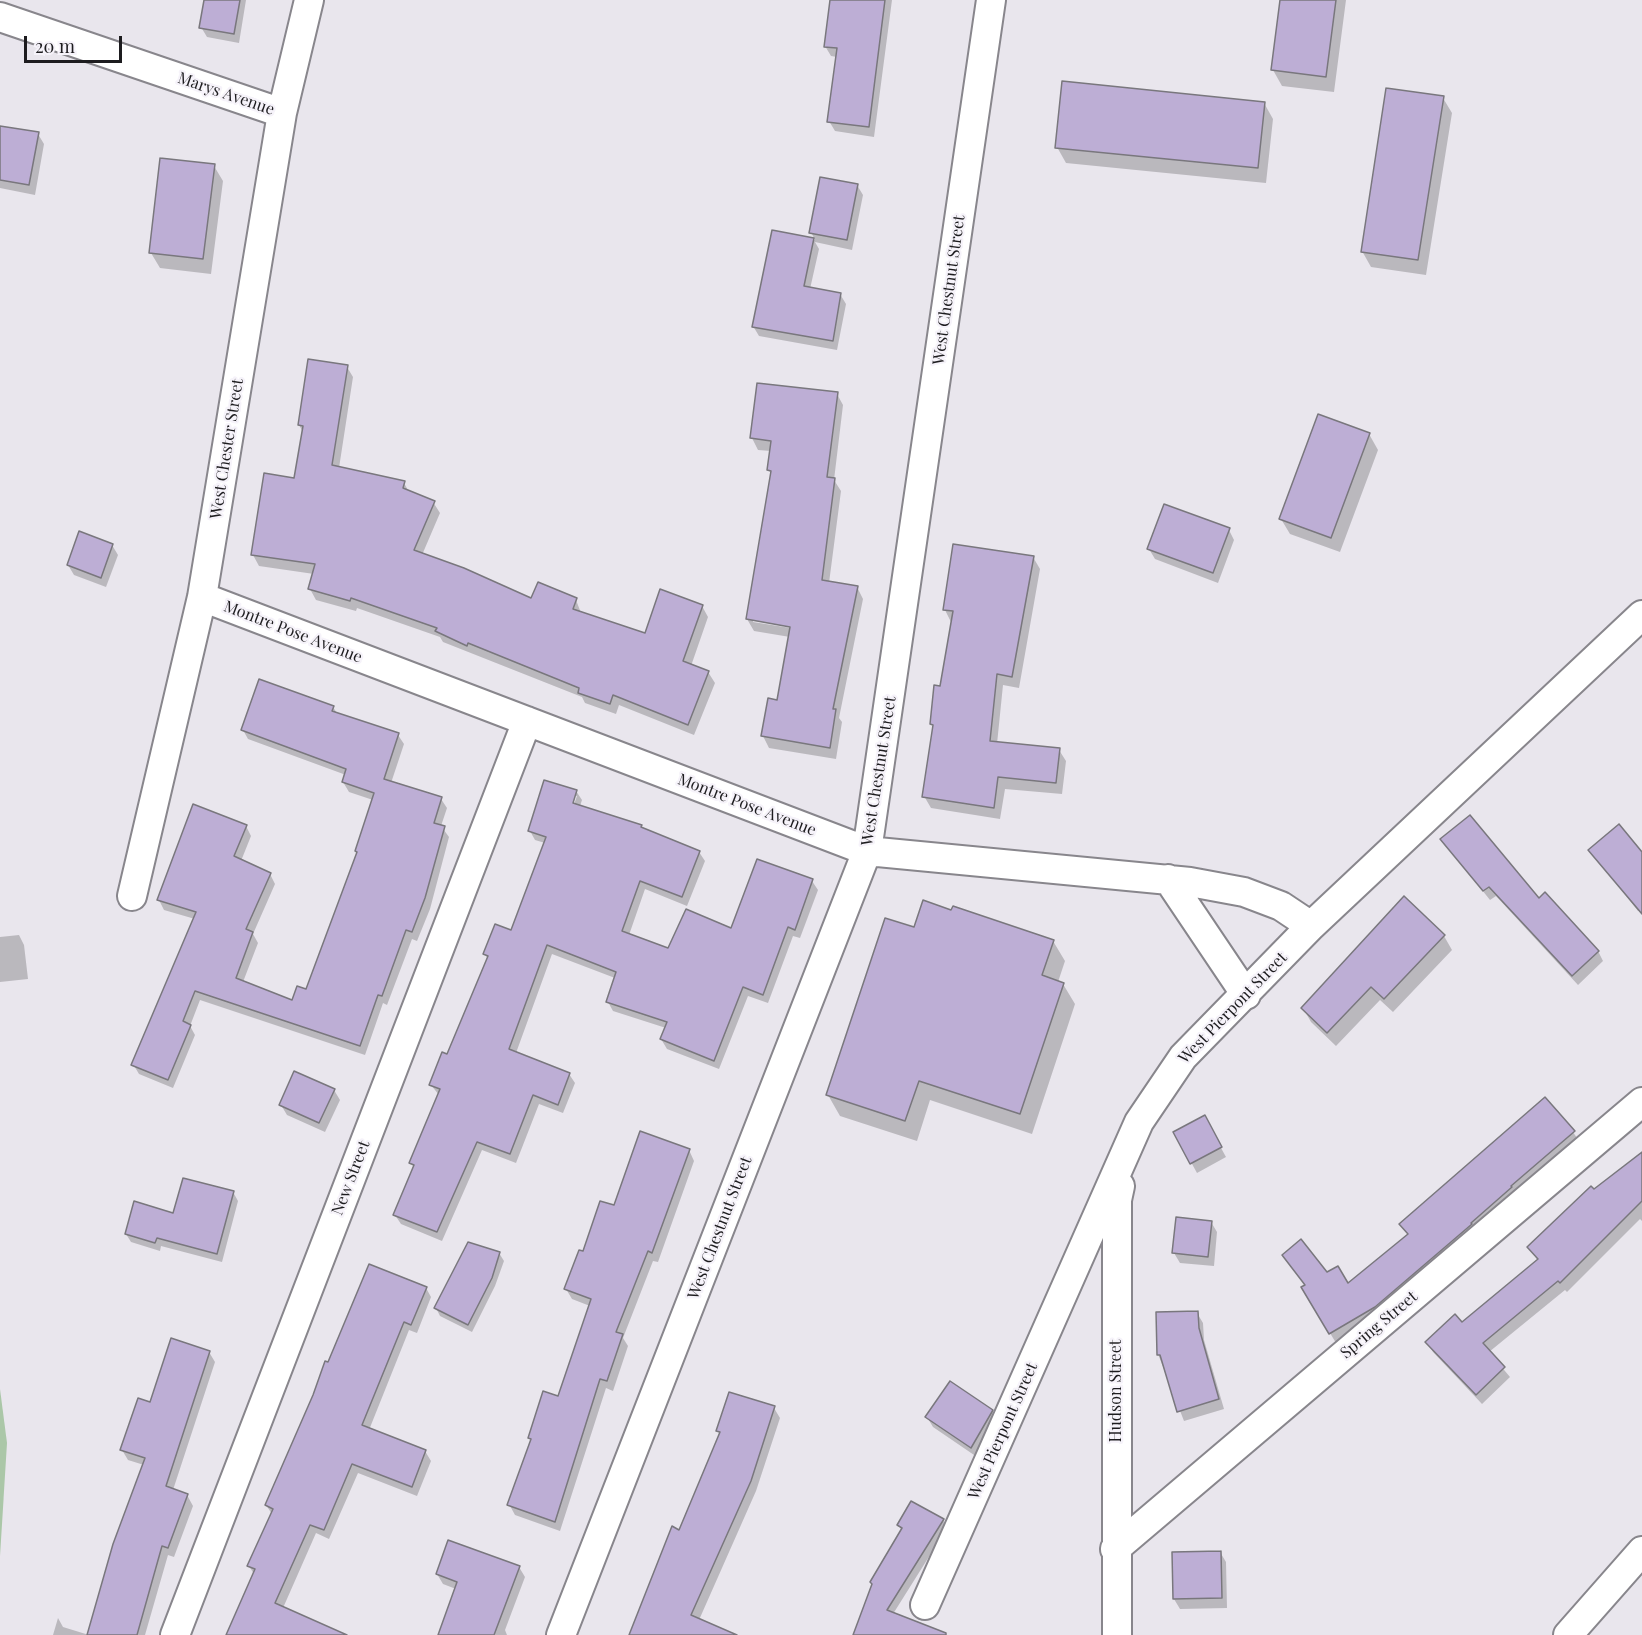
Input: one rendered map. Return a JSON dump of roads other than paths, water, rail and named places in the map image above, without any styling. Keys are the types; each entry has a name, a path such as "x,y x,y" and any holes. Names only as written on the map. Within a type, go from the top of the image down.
{"street":[{"name":"West Chester Street","path":"132,896 202,597 282,113 309,0"},
{"name":"West Chestnut Street","path":"561,1635 867,851 991,0"},
{"name":"Marys Avenue","path":"0,17 282,113"},
{"name":"Montre Pose Avenue","path":"202,597 867,851 1168,879 1244,892 1281,906 1311,926"},
{"name":"West Pierpont Street","path":"925,1605 1139,1122 1184,1056 1311,926 1642,615"},
{"name":"New Street","path":"175,1635 526,721"},
{"path":"1168,879 1246,995"},
{"name":"Spring Street","path":"1115,1549 1642,1102"},
{"name":"Hudson Street","path":"1117,1635 1115,1549 1117,1200 1129,1149"},
{"path":"1568,1635 1642,1551"}]}
